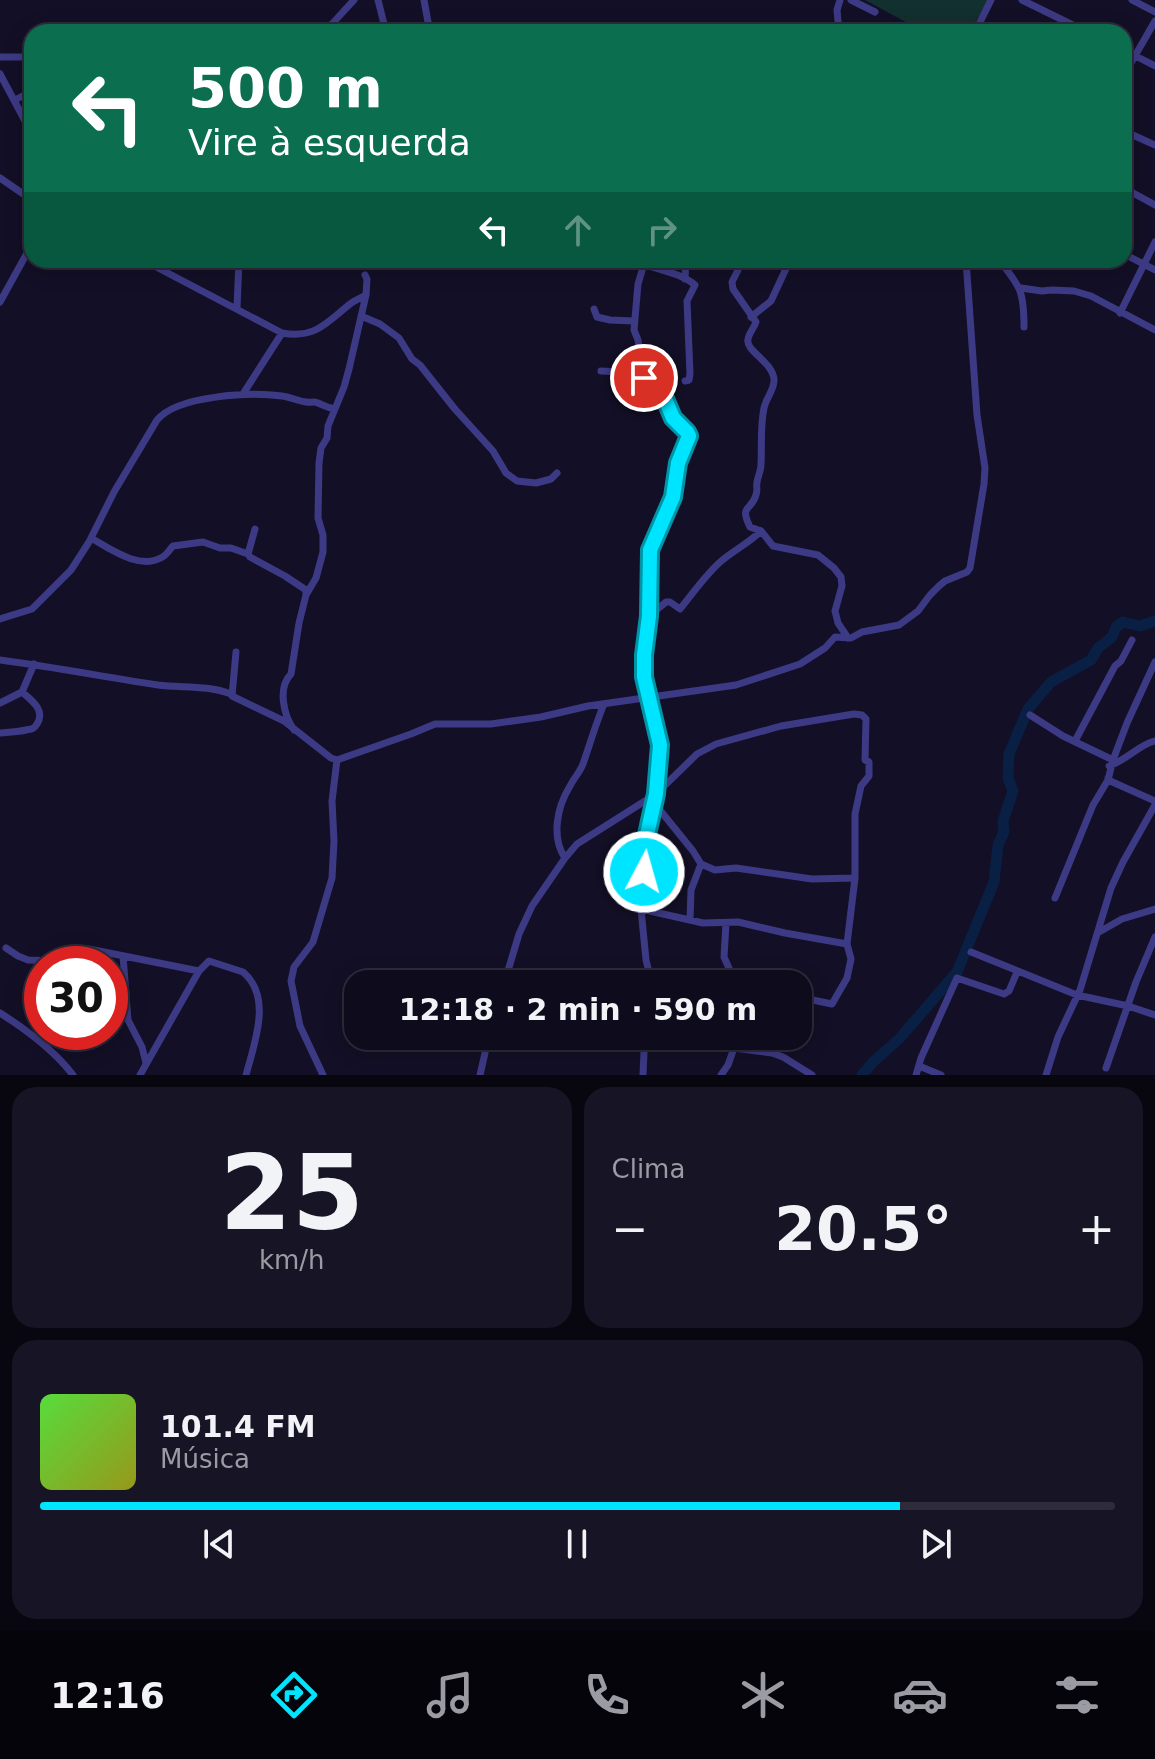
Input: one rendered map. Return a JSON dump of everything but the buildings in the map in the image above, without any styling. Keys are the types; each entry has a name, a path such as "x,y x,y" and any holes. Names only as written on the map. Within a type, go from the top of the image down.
{"street":[{"path":"332,24 354,0"},
{"path":"378,0 384,24"},
{"path":"424,0 428,24"},
{"path":"838,24 840,0"},
{"path":"851,0 875,12"},
{"path":"979,24 991,0"},
{"path":"1022,0 1071,24"},
{"path":"1132,0 1155,12"},
{"path":"1132,60 1155,21"},
{"path":"1134,56 1155,66"},
{"path":"0,57 24,57"},
{"path":"0,74 24,118"},
{"path":"15,100 24,95"},
{"path":"1132,135 1155,145"},
{"path":"0,178 24,194"},
{"path":"1132,192 1155,205"},
{"path":"1120,313 1155,242"},
{"path":"1132,258 1155,270"},
{"path":"0,302 24,259"},
{"path":"157,268 282,333 305,334 322,328 350,304 366,295"},
{"path":"237,308 239,268"},
{"path":"641,268 634,330 644,378 658,382 673,418 689,436 678,463 673,497 650,550 644,677 660,745 655,804 645,847 641,909 649,970"},
{"path":"660,268 695,285 687,301 690,374 689,380 685,381"},
{"path":"685,279 686,268"},
{"path":"737,268 732,285 756,322 748,344 750,349 764,358 774,379 763,416 761,471 755,498 746,508 745,516 750,527 761,531 773,546 818,555 834,568 841,577 842,586 835,611 838,623 848,638"},
{"path":"751,317 771,301 786,268"},
{"path":"0,660 155,684 214,688 284,721 337,760 435,724 491,724 541,717 569,709 736,685 800,664 815,656 835,637 848,638 899,625 918,611 945,581 970,568 985,468 977,415 967,268"},
{"path":"1005,268 1021,288 1024,327"},
{"path":"294,730 285,713 284,689 285,680 291,674 306,595 316,578 323,552 323,535 318,518 321,448 349,369 366,295 365,275"},
{"path":"0,281 9,287"},
{"path":"1021,288 1074,291 1091,296 1155,330"},
{"path":"594,309 602,320 634,321"},
{"path":"361,316 380,324 399,338 412,359 493,451 506,473 517,481 536,483 551,479 557,473"},
{"path":"243,394 282,333"},
{"path":"601,371 644,373"},
{"path":"0,619 32,609 71,570 161,415 172,408 243,394 285,396 335,409"},
{"path":"248,554 255,529"},
{"path":"649,616 666,602 680,609 712,569 761,531"},
{"path":"91,538 123,555 151,561 164,556 173,546 203,542 231,548 248,554 285,576 306,590 306,595"},
{"path":"1075,741 1132,640"},
{"path":"231,694 236,652"},
{"path":"1055,898 1093,805 1108,780 1127,723 1155,662"},
{"path":"0,703 22,692 34,664"},
{"path":"0,733 29,730 38,722 38,707 22,692"},
{"path":"565,858 557,838 560,808 582,766 604,704"},
{"path":"508,970 519,934 532,906 577,844 656,794 697,754 716,744 781,726 862,715 866,719 865,760 869,762 869,776 861,786 855,814 855,878 847,944 851,959 847,978 832,1004 812,1000"},
{"path":"1030,715 1113,760"},
{"path":"1108,780 1108,767 1155,741"},
{"path":"323,1075 300,1026 291,981 294,967 313,942 332,878 332,801 337,760"},
{"path":"1046,1075 1099,932 1111,888 1155,803 1108,780"},
{"path":"655,804 701,864 715,870 736,868 812,879 855,878"},
{"path":"690,920 691,890 701,864"},
{"path":"641,909 703,923 738,922 847,944"},
{"path":"1099,932 1122,919 1155,909"},
{"path":"726,923 724,957 730,970"},
{"path":"1106,1068 1155,937"},
{"path":"6,948 24,958"},
{"path":"971,952 1077,995 1155,1015"},
{"path":"128,957 199,971"},
{"path":"140,1075 199,971 207,962 213,961 247,975 258,999 258,1022 246,1075"},
{"path":"916,1075 957,978 1004,994 1009,991 1017,972"},
{"path":"0,1013 53,1052 73,1075"},
{"path":"128,1020 142,1047 146,1063"},
{"path":"643,1075 645,1050"},
{"path":"721,1075 733,1050"},
{"path":"749,1050 783,1057 812,1075"},
{"path":"480,1075 485,1053"},
{"path":"919,1066 941,1075"}],"green space":[{"path":"865,0 989,0 974,24 909,24"}],"waterway":[{"path":"862,1075 899,1039 957,972 994,882 998,845 1004,832 1003,821 1013,791 1008,778 1009,754 1028,709 1051,682 1091,660 1123,622 1140,626 1155,621"}],"route":[{"path":"644,378 658,382 673,418 689,436 678,463 673,497 650,550 644,677 660,745 644,872"}]}
